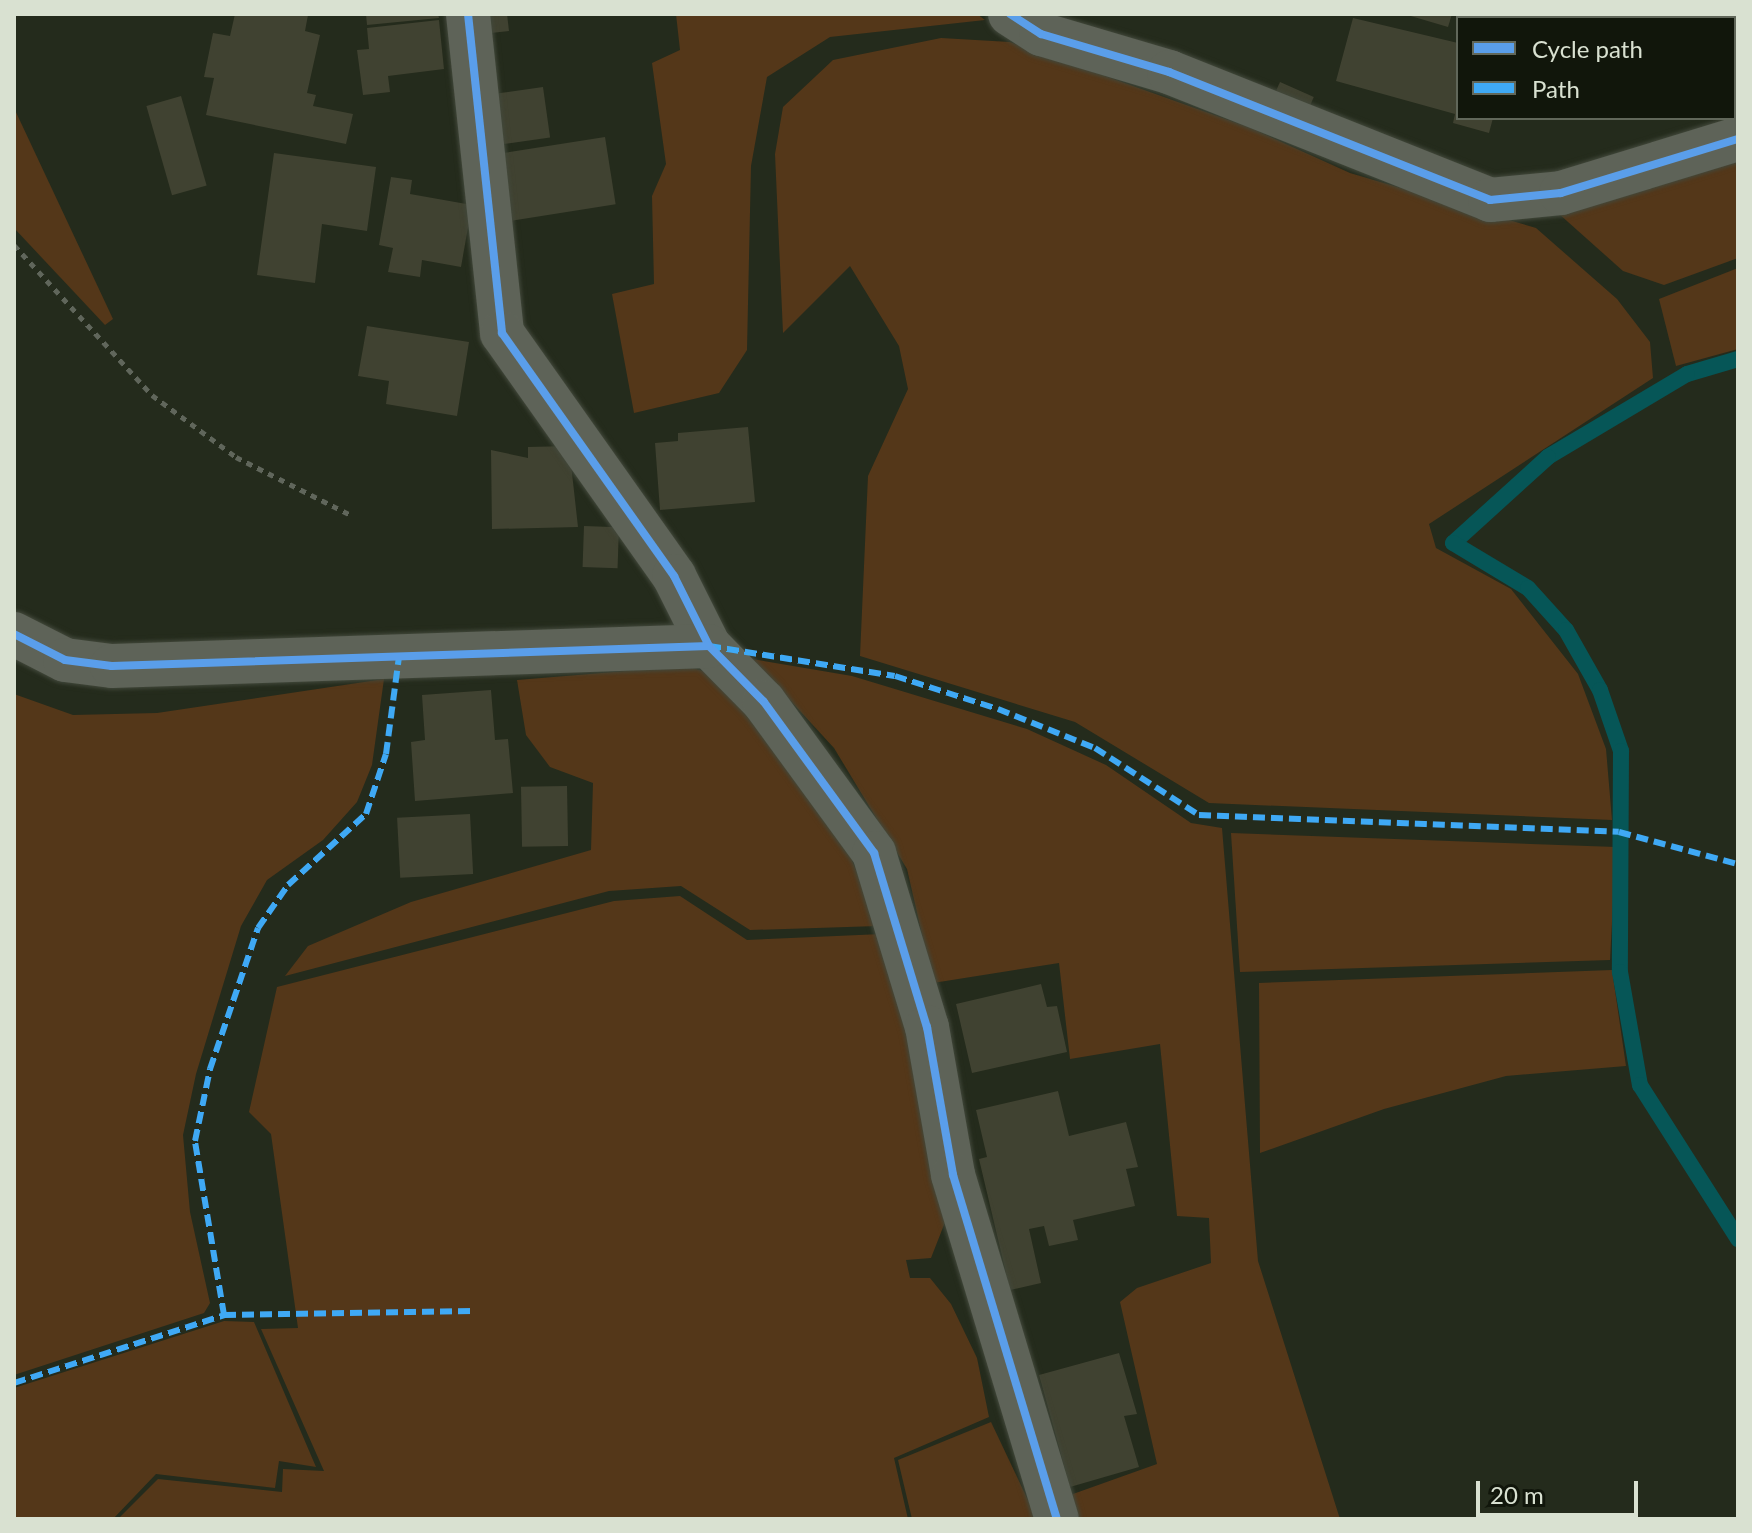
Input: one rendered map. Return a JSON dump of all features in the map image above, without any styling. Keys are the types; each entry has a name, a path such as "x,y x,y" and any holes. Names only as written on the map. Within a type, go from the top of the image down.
{"street":[{"path":"468,14 502,333 674,576 709,646 764,702 874,853 927,1027 953,1175 1057,1519"},
{"path":"1010,14 1041,34 1169,72 1490,200 1561,193 1738,139"},
{"path":"14,634 65,660 112,666 709,646"}],"path":[{"path":"14,245 152,395 236,457 349,514"}],"shaded area":[{"path":"676,14 977,14 985,20 830,37 767,77 751,166 747,350 719,393 634,413 612,294 654,284 652,196 666,164 652,63 680,50"},
{"path":"941,38 1010,42 1251,128 1350,173 1536,228 1617,299 1650,342 1653,378 1429,524 1436,548 1511,589 1578,674 1606,749 1612,820 1209,803 1075,722 860,656 868,476 908,389 899,346 850,266 783,333 775,154 783,107 833,60"},
{"path":"14,108 113,319 105,325 14,228"},
{"path":"1738,149 1738,258 1664,285 1623,271 1549,205"},
{"path":"1738,268 1738,349 1676,366 1659,299"},
{"path":"752,659 852,676 1027,729 1106,765 1191,823 1222,828 1258,1261 1340,1519 1073,1519 1073,1494 1157,1464 1120,1302 1137,1288 1211,1263 1209,1218 1177,1216 1160,1044 1070,1059 1059,963 933,983 907,869 834,748"},
{"path":"686,666 716,675 846,845 878,926 750,930 681,886 609,891 285,976 308,946 411,902 591,850 593,783 550,767 526,735 517,680"},
{"path":"384,679 372,765 357,802 323,840 267,880 241,926 196,1074 183,1135 190,1212 210,1303 204,1313 14,1375 14,694 73,715 157,713"},
{"path":"1231,833 1616,847 1610,960 1240,972"},
{"path":"680,896 747,940 882,934 949,1212 931,1258 906,1260 910,1278 930,1278 951,1304 977,1358 989,1417 894,1458 908,1519 118,1519 158,1479 282,1492 283,1469 324,1471 261,1329 298,1328 271,1134 249,1112 277,987 614,901"},
{"path":"1612,970 1626,1066 1506,1076 1384,1109 1260,1153 1259,983"},
{"path":"224,1321 254,1322 316,1467 279,1461 275,1488 156,1474 113,1519 14,1519 14,1388"},
{"path":"991,1422 1037,1519 912,1519 898,1460"}],"building":[{"path":"235,14 308,15 305,31 320,35 307,93 316,95 313,106 353,114 346,144 206,115 214,78 204,77 213,33 230,36"},
{"path":"366,14 438,14 439,18 367,25"},
{"path":"480,14 507,14 509,31 482,34"},
{"path":"1404,14 1452,14 1448,27"},
{"path":"1576,14 1682,14 1629,16"},
{"path":"1353,18 1456,43 1456,120 1492,120 1489,133 1453,123 1455,114 1336,81"},
{"path":"439,20 444,69 388,76 390,92 363,95 357,50 369,49 367,28"},
{"path":"1280,82 1314,97 1306,114 1272,99"},
{"path":"543,87 550,138 500,145 492,94"},
{"path":"181,96 207,185 172,195 146,106"},
{"path":"605,137 616,204 510,221 499,154"},
{"path":"274,153 376,167 367,231 322,224 315,283 257,275"},
{"path":"391,177 412,180 410,194 472,205 461,267 422,260 420,277 388,272 393,248 379,245"},
{"path":"367,326 469,342 457,416 386,404 389,381 358,376"},
{"path":"748,427 755,502 660,510 655,443 678,441 678,433"},
{"path":"569,446 578,527 492,529 491,450 528,458 528,447"},
{"path":"584,526 619,527 618,568 583,567"},
{"path":"491,690 495,740 508,739 513,793 415,801 411,742 425,740 422,695"},
{"path":"567,786 568,846 522,847 521,787"},
{"path":"470,814 473,874 400,878 397,818"},
{"path":"1041,984 1047,1007 1057,1006 1067,1052 972,1073 956,1004"},
{"path":"1058,1091 1069,1136 1126,1122 1138,1167 1126,1169 1135,1206 1073,1220 1078,1240 1049,1246 1044,1226 1029,1229 1041,1283 1010,1290 979,1159 987,1157 976,1110"},
{"path":"1119,1353 1137,1414 1124,1416 1139,1467 1070,1487 1039,1375"}],"waterway":[{"path":"1738,359 1687,374 1548,457 1453,543 1528,588 1566,630 1600,690 1621,751 1620,972 1640,1085 1738,1239"}],"marked path":[{"path":"709,646 895,676 998,709 1095,748 1199,815 1619,832 1738,864"},
{"path":"14,1383 224,1315 195,1141 210,1069 258,928 288,885 366,814 386,754 399,657"},
{"path":"224,1315 473,1311"}],"cycle path":[{"path":"468,14 502,333 674,576 709,646 764,702 874,853 927,1027 953,1175 1057,1519"},
{"path":"1010,14 1041,34 1169,72 1490,200 1561,193 1738,139"},
{"path":"14,634 65,660 112,666 709,646"}]}
